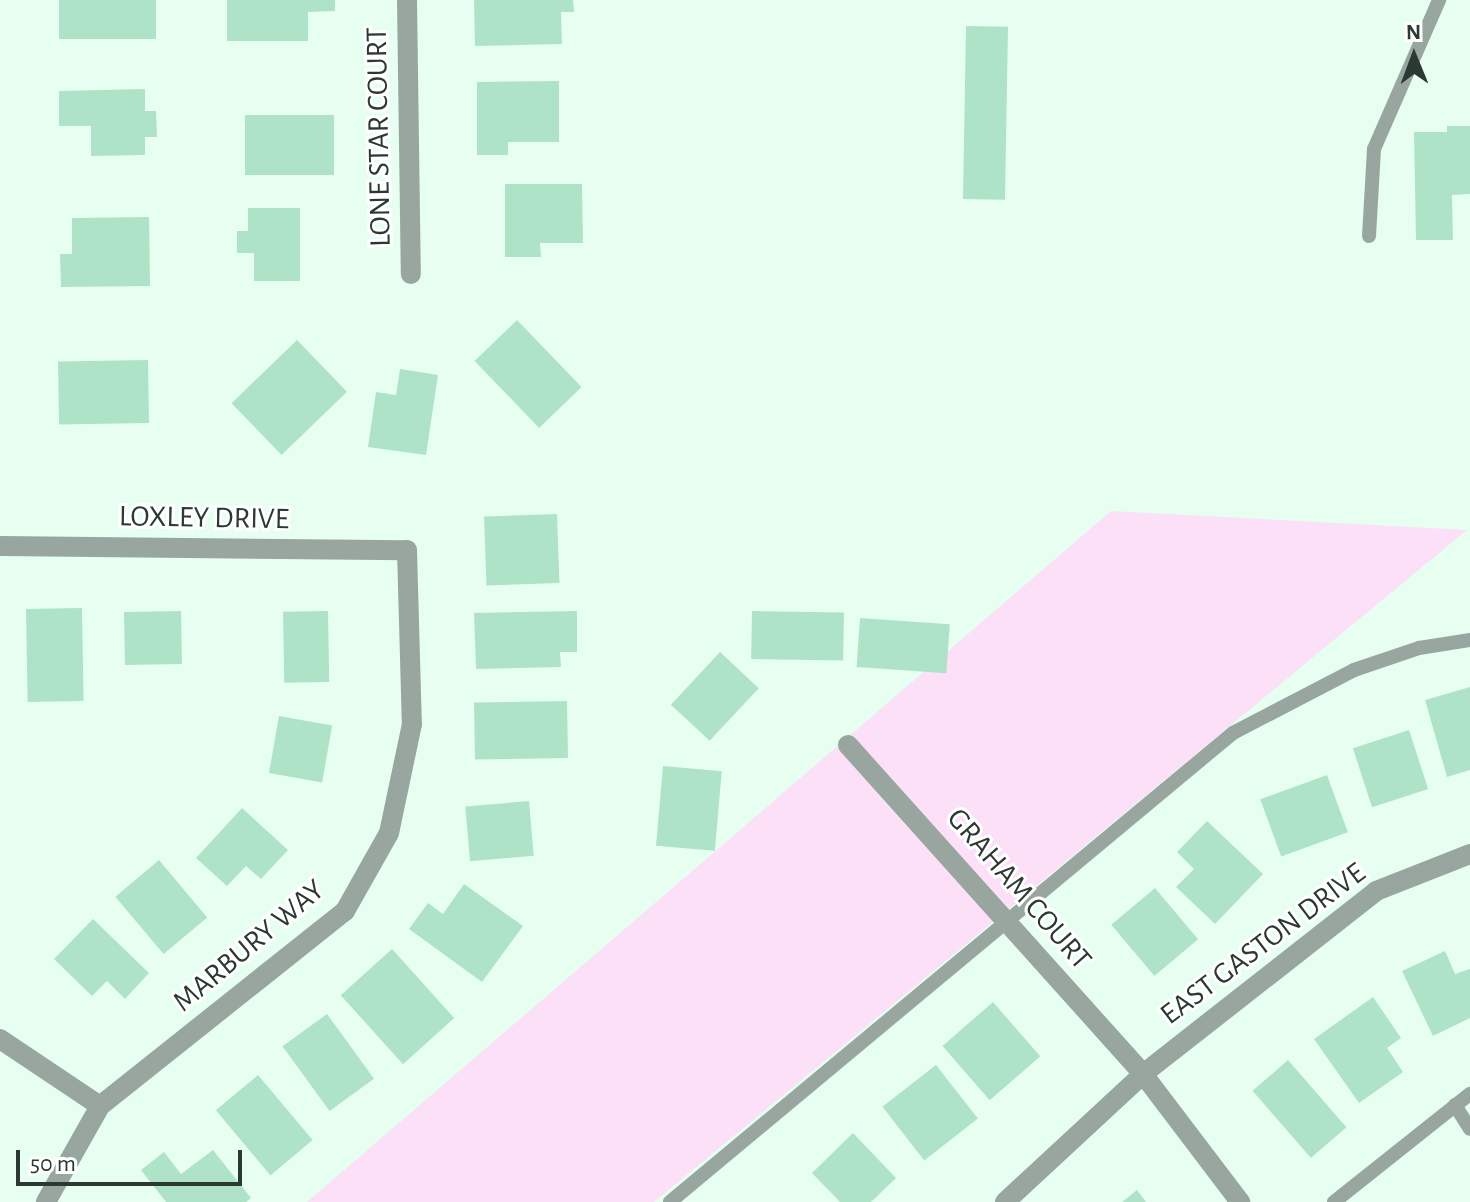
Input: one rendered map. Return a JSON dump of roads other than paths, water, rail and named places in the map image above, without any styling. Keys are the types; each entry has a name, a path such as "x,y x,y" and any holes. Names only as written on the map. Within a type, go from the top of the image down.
{"street":[{"name":"LONE STAR COURT","path":"407,0 411,274"},
{"name":"LOXLEY DRIVE","path":"0,546 407,550"},
{"name":"MARBURY WAY","path":"46,1202 100,1106 345,911 389,833 412,724 407,550"},
{"name":"GRAHAM COURT","path":"848,745 1143,1074 1240,1202"},
{"name":"EAST GASTON DRIVE","path":"1005,1202 1143,1074 1376,891 1470,854"},
{"path":"0,1039 100,1106"}],"lane":[{"path":"1369,236 1374,149 1439,0"},
{"path":"670,1202 1233,733 1354,670 1419,648 1470,640"},
{"path":"1334,1202 1470,1094"},
{"path":"1455,1105 1470,1129"}]}
